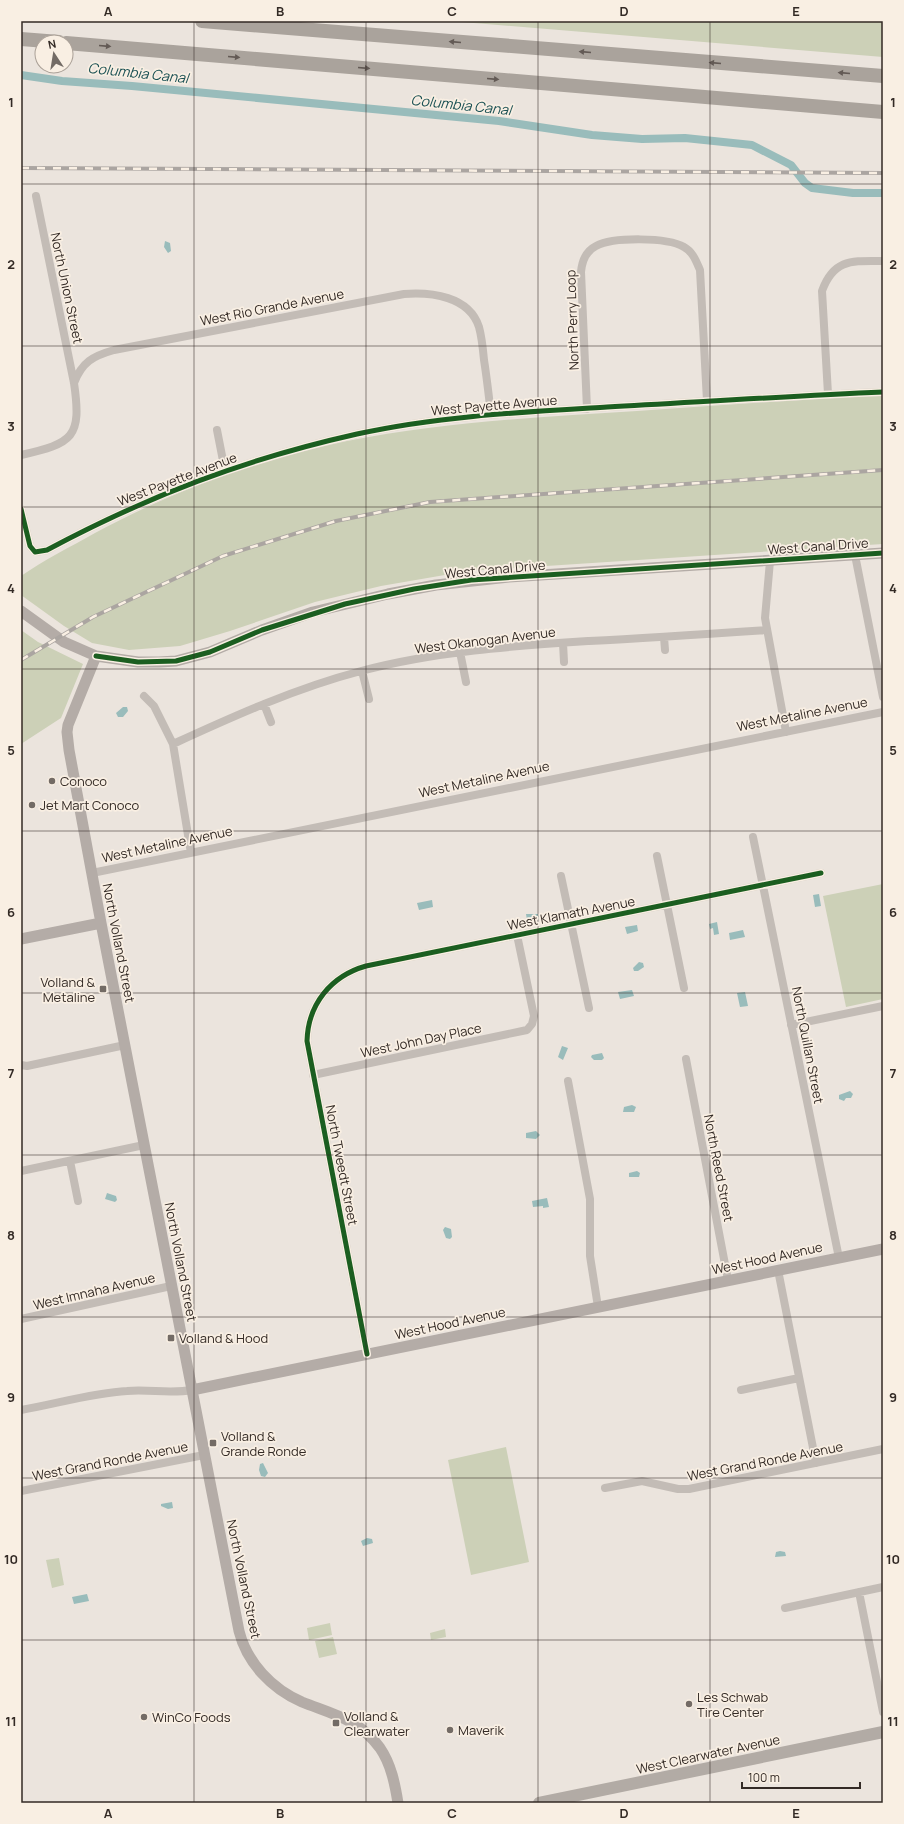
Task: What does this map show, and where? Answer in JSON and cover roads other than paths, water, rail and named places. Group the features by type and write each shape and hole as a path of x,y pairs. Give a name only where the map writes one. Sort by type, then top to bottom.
{"highway":[{"path":"202,21 883,76"},
{"path":"21,39 34,40"},
{"path":"74,44 883,112"}],"main road":[{"name":"West Clearwater Avenue","path":"539,1803 883,1732"}],"street":[{"name":"North Union Street","path":"21,455 58,445 70,435 77,419 74,384 36,196"},
{"name":"North Perry Loop","path":"587,409 581,272 586,254 595,246 608,241 673,242 685,247 692,254 700,270 707,401"},
{"path":"828,394 822,291 825,282 833,271 849,262 883,261"},
{"name":"West Rio Grande Avenue","path":"74,384 83,365 92,358 114,350 404,294 423,293 444,297 456,302 467,308 474,317 479,326 482,338 491,415"},
{"name":"West Payette Avenue","path":"21,509 30,546 35,552 47,550 125,510 226,470 299,448 359,434 422,423 491,415 707,401 883,392"},
{"path":"218,430 226,470"},
{"name":"West Canal Drive","path":"21,611 64,642 96,656 138,662 176,661 210,652 262,630 320,611 407,590 464,581 883,553"},
{"path":"856,555 883,697"},
{"path":"770,561 765,618 786,732"},
{"name":"West Okanogan Avenue","path":"173,744 264,704 319,684 362,671 460,652 512,646 767,630"},
{"path":"664,636 665,650"},
{"path":"563,643 564,662"},
{"path":"460,652 466,682"},
{"name":"North Volland Street","path":"96,656 70,718 67,732 101,923 239,1631 250,1658 265,1677 284,1692 303,1702 343,1717 370,1736 380,1748 389,1765 398,1803"},
{"path":"362,671 369,699"},
{"path":"144,696 154,706 173,744 191,853"},
{"path":"264,704 272,722"},
{"name":"West Metaline Avenue","path":"92,873 883,712"},
{"name":"North Quillan Street","path":"753,837 838,1258"},
{"path":"656,856 684,988"},
{"name":"West Klamath Avenue","path":"330,985 348,972 366,966 821,873"},
{"path":"561,876 589,1008"},
{"path":"21,939 101,923"},
{"name":"West John Day Place","path":"313,1075 524,1031 532,1024 534,1016 517,935"},
{"name":"North Tweedt Street","path":"330,985 316,1004 308,1028 307,1041 368,1354"},
{"path":"791,1025 883,1006"},
{"path":"21,1065 27,1066 125,1045"},
{"name":"North Reed Street","path":"686,1059 728,1280"},
{"path":"568,1081 590,1199 590,1256 598,1307"},
{"path":"21,1171 144,1145"},
{"path":"70,1161 78,1201"},
{"name":"West Hood Avenue","path":"21,1410 118,1392 138,1390 166,1393 192,1390 883,1249"},
{"path":"778,1270 816,1463"},
{"name":"West Imnaha Avenue","path":"21,1319 171,1286"},
{"path":"741,1390 799,1378"},
{"name":"West Grand Ronde Avenue","path":"605,1488 642,1481 671,1488 689,1489 883,1449"},
{"name":"West Grand Ronde Avenue","path":"21,1491 204,1455"},
{"path":"785,1608 883,1587"},
{"path":"859,1592 883,1712"}],"water":[{"path":"165,241 170,243 171,251 168,253 164,247"},
{"path":"123,707 127,707 128,711 123,717 118,717 116,713"},
{"path":"819,894 821,906 815,907 813,895"},
{"path":"432,900 433,907 419,910 417,903"},
{"path":"526,914 538,914 539,919 531,921 527,920"},
{"path":"717,922 719,934 714,935 713,928 710,929 709,924"},
{"path":"637,925 638,931 627,934 625,927"},
{"path":"743,930 745,937 730,940 729,933"},
{"path":"639,962 643,963 644,967 638,971 634,971 633,968"},
{"path":"632,990 634,996 620,999 618,992"},
{"path":"745,992 748,1006 740,1007 737,993"},
{"path":"562,1046 568,1048 563,1060 558,1057"},
{"path":"602,1053 604,1058 602,1060 594,1060 591,1057 592,1055"},
{"path":"850,1091 853,1094 851,1098 846,1098 844,1101 839,1099 839,1095"},
{"path":"632,1105 636,1107 634,1112 623,1112 624,1107"},
{"path":"536,1131 540,1135 536,1139 526,1138 526,1133"},
{"path":"637,1171 640,1173 639,1177 629,1177 629,1173"},
{"path":"107,1193 116,1196 117,1200 115,1202 105,1199"},
{"path":"547,1198 549,1207 533,1207 532,1201"},
{"path":"445,1227 451,1229 452,1237 450,1239 446,1238 443,1230"},
{"path":"263,1463 268,1473 265,1477 261,1476 259,1470 260,1464"},
{"path":"172,1502 173,1508 168,1509 161,1506 161,1504"},
{"path":"367,1538 372,1539 373,1543 363,1546 361,1541"},
{"path":"776,1552 785,1552 786,1556 775,1557"},
{"path":"87,1594 89,1601 74,1604 72,1597"}],"waterway":[{"name":"Columbia Canal","path":"21,75 62,81 132,86 499,121 592,135 642,139 685,138 752,145 791,165 805,183 812,188 853,193 883,193"}],"railway":[{"path":"21,168 883,173"},
{"path":"21,660 93,617 223,556 336,521 430,502 883,470"}],"place":[{"name":"Conoco","path":"52,781"},
{"name":"Jet Mart Conoco","path":"32,805"},
{"name":"Volland & Metaline","path":"103,989"},
{"name":"Volland & Hood","path":"171,1338"},
{"name":"Volland & Grande Ronde","path":"213,1443"},
{"name":"Les Schwab Tire Center","path":"689,1704"},
{"name":"WinCo Foods","path":"144,1717"},
{"name":"Volland & Clearwater","path":"336,1723"},
{"name":"Maverik","path":"450,1730"}]}
